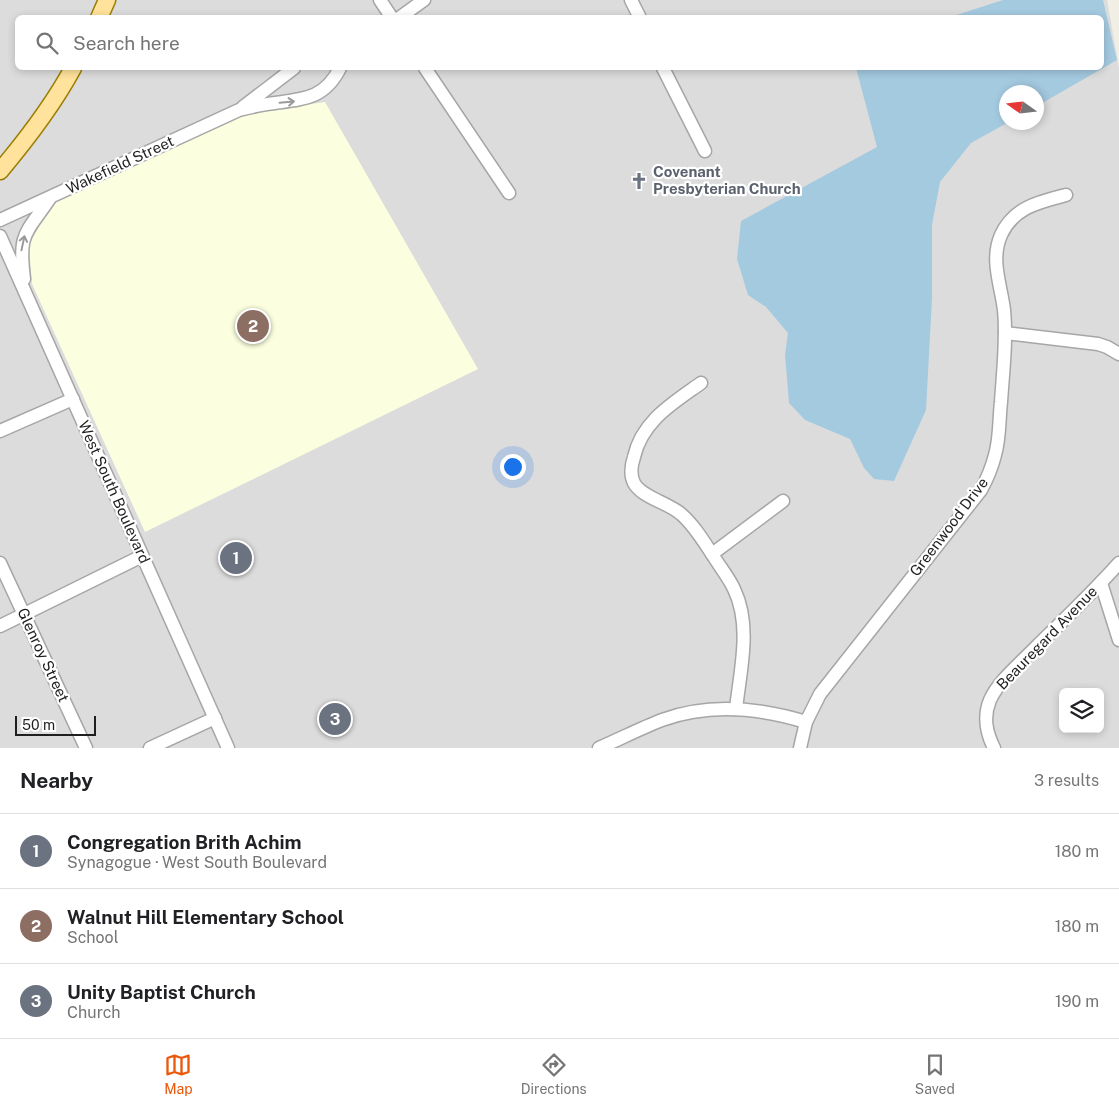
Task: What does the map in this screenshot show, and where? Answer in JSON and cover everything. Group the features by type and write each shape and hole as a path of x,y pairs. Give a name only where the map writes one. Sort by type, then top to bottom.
{"main road":[{"path":"100,15 108,0"},
{"path":"0,171 49,108 72,70"}],"street":[{"path":"380,0 390,15"},
{"path":"403,15 424,0"},
{"path":"631,0 638,15"},
{"name":"Wakefield Street","path":"240,110 291,70"},
{"name":"Wakefield Street","path":"0,220 240,110 259,105 300,100 312,96 332,82 339,70"},
{"path":"426,70 509,193"},
{"path":"665,70 705,151"},
{"name":"Greenwood Drive","path":"800,748 806,722 820,694 981,490 989,474 998,445 1005,333 1004,310 996,261 997,246 1000,236 1013,216 1034,203 1066,195"},
{"path":"25,291 21,246 29,225 50,197"},
{"name":"West South Boulevard","path":"0,236 228,748"},
{"path":"1005,333 1098,344 1119,354"},
{"path":"701,383 662,412 651,424 641,438 631,467 634,483 639,490 670,506 684,517 712,554 734,589 741,615 743,649 736,710"},
{"path":"0,431 73,399"},
{"path":"712,554 783,501"},
{"path":"0,626 142,556"},
{"name":"Glenroy Street","path":"0,563 86,748"},
{"name":"Beauregard Avenue","path":"994,748 987,730 986,719 987,710 994,694 1010,673 1119,563"},
{"path":"1101,583 1119,640"},
{"path":"599,748 662,720 681,714 701,711 736,710 761,712 806,722"},
{"path":"150,748 214,718"}],"shaded area":[{"path":"0,0 1107,0 1119,68 1119,748 0,748"},
{"path":"325,102 478,369 145,532 32,284 29,248 35,227 53,204 246,114"}],"water":[{"path":"1003,0 1103,0 1117,60 1104,67 1104,15 956,15"},
{"path":"857,70 1100,70 1044,102 1044,85 999,85 999,127 971,143 940,182 932,225 932,299 926,410 894,481 874,479 864,468 850,439 805,420 789,403 785,355 788,333 766,307 748,295 737,259 741,221 877,147"}],"place":[{"name":"Covenant Presbyterian Church","path":"639,181"},
{"name":"Walnut Hill Elementary School","path":"253,326"},
{"name":"Congregation Brith Achim","path":"236,558"},
{"name":"Unity Baptist Church","path":"335,719"}]}
